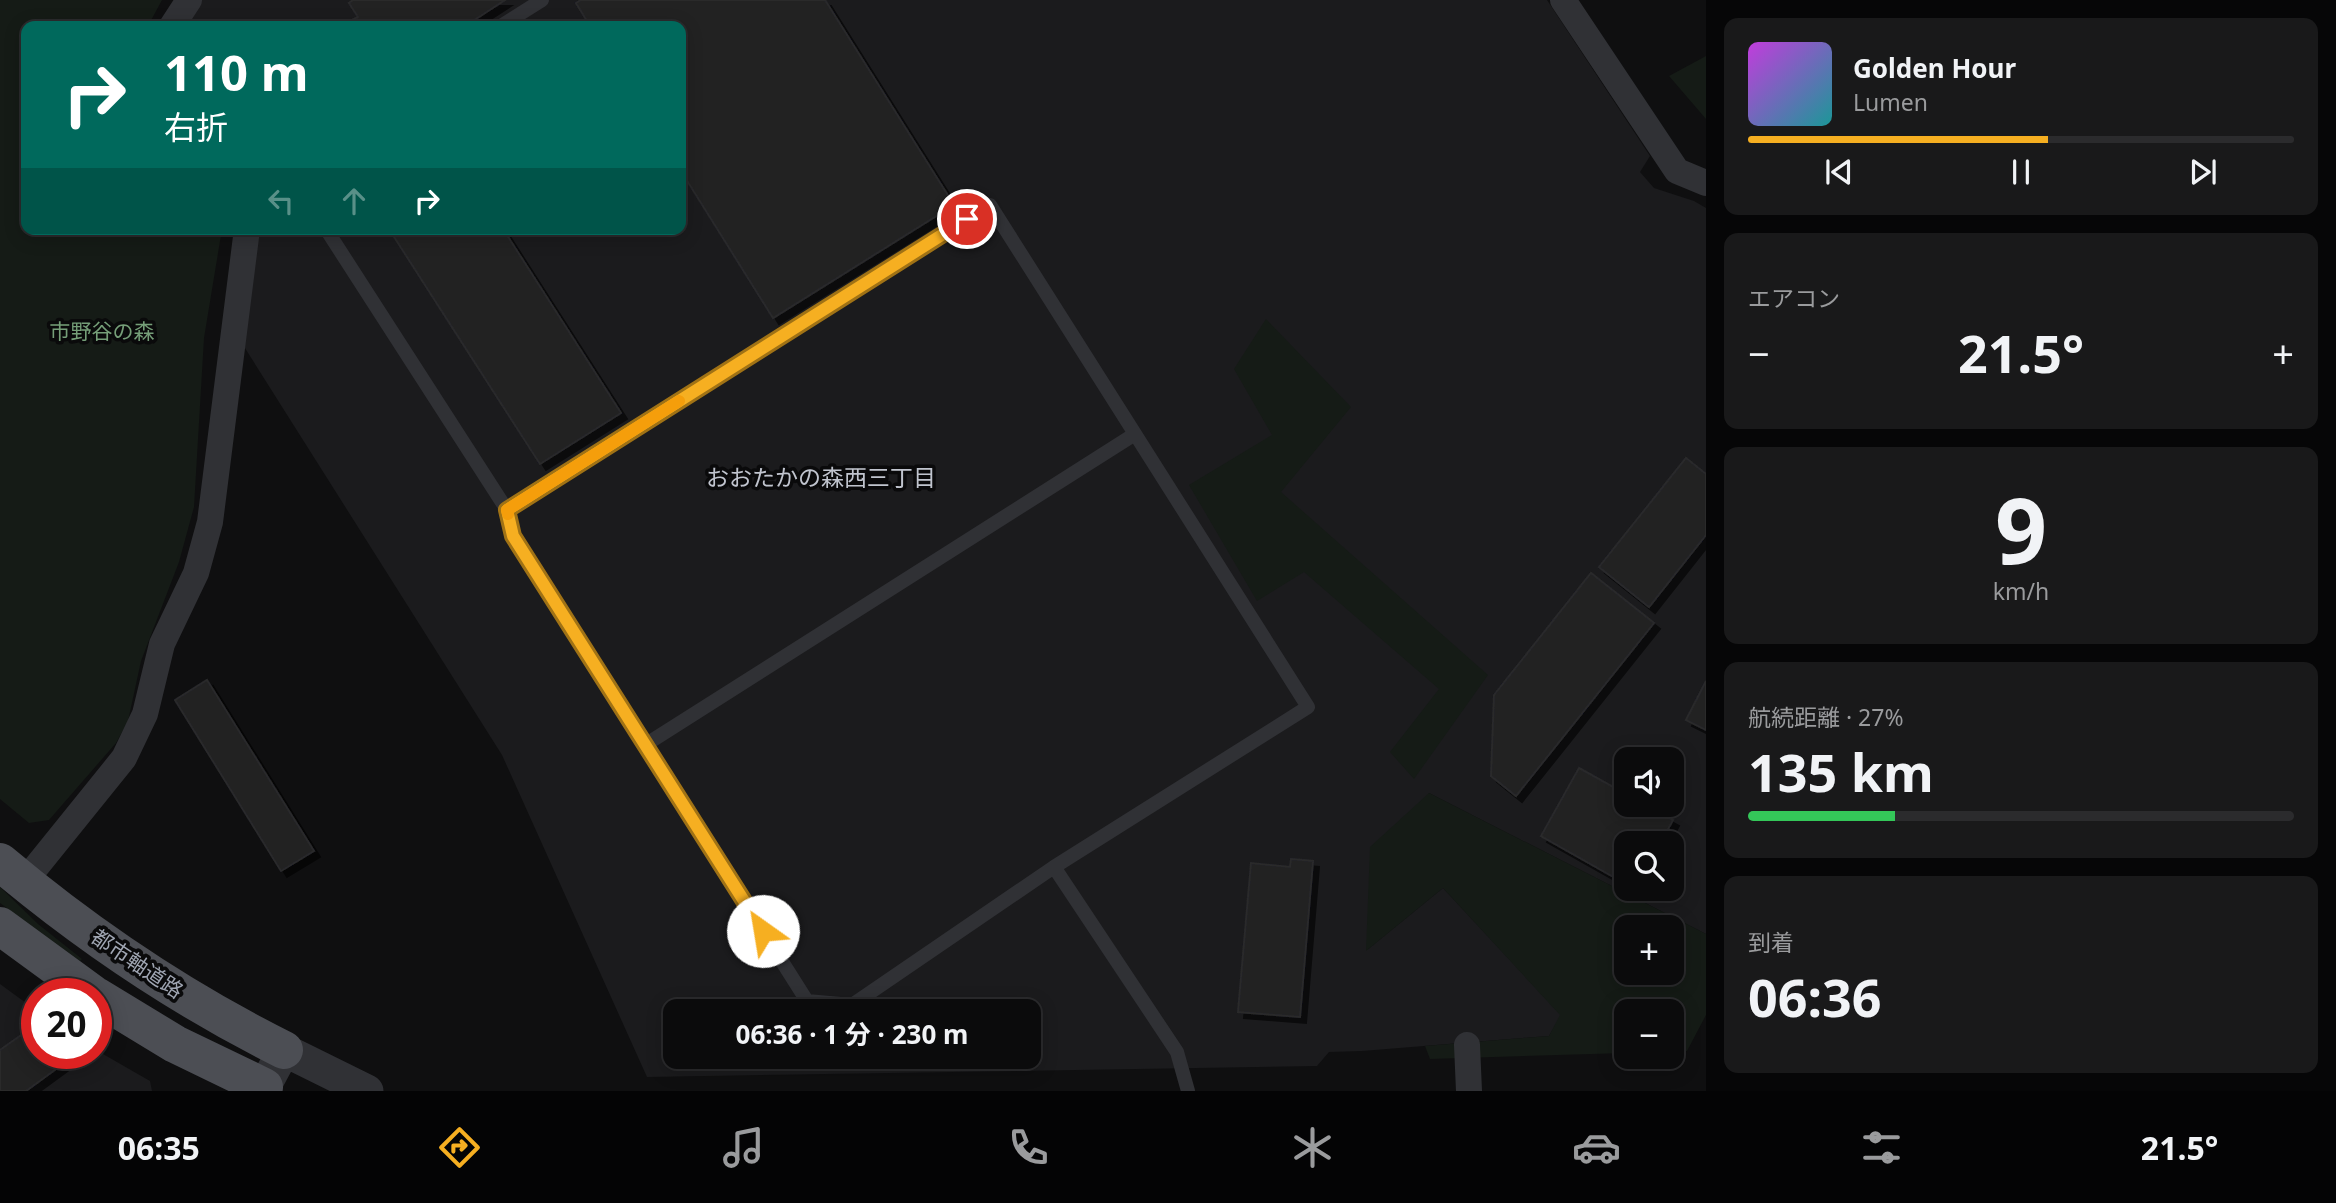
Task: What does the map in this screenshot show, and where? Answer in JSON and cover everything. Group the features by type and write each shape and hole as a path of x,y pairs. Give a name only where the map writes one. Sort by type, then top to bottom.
{"main road":[{"name":"都市軸道路","path":"12,872 161,982 225,1020 284,1050"},
{"path":"0,926 71,978"},
{"path":"112,1006 175,1044 266,1090"}],"street":[{"path":"175,21 189,0"},
{"path":"1563,0 1677,171 1706,183"},
{"path":"12,872 124,758 145,714 162,644 196,573 210,522 246,235"},
{"path":"1467,1045 1469,1091"},
{"path":"266,1090 284,1050 367,1091"}],"lane":[{"path":"509,21 542,0"},
{"path":"331,235 507,510 513,536 807,1001 852,1005 1054,867 1308,707 990,205 507,510"},
{"path":"645,745 1135,434"},
{"path":"1054,867 1177,1052 1188,1091"}],"shaded area":[{"path":"202,0 1547,0 1650,156 1640,172 1654,188 1694,201 1706,208 1706,934 1684,923 1684,915 1669,915 1641,901 1684,901 1684,831 1614,831 1614,887 1429,793 1367,950 1443,888 1561,1015 1549,1036 1329,1052 1317,1066 647,1077 502,755 243,345 256,235 686,235 686,21 187,21"},
{"path":"0,984 21,999 21,1069 112,1069 112,1059 150,1081 152,1091 0,1091"}],"green space":[{"name":"市野谷の森","path":"0,0 162,0 151,21 21,21 21,235 221,235 204,338 194,507 179,562 141,661 128,721 116,743 49,820 29,823 0,799"},
{"path":"1706,56 1706,119 1669,76"},
{"path":"1266,319 1351,407 1281,492 1488,675 1414,779 1390,752 1439,689 1304,572 1257,601 1189,485 1272,435 1234,369"},
{"path":"1429,793 1614,887 1614,901 1641,901 1669,915 1614,915 1614,985 1684,985 1684,923 1706,934 1706,1015 1687,1051 1684,1051 1684,999 1614,999 1614,1053 1430,1059 1425,1046 1549,1036 1560,1015 1443,888 1366,951 1370,847"},
{"path":"0,887 38,924 82,959 80,961 0,903"}],"building":[{"path":"353,0 505,0 473,21 353,21 358,17 349,3"},
{"path":"581,0 825,0 954,205 773,318 686,179 686,21 587,21 576,3"},
{"path":"393,235 507,235 621,413 540,464"},
{"path":"1686,458 1706,474 1706,535 1649,607 1599,567"},
{"path":"1591,573 1654,623 1516,796 1491,776 1494,695"},
{"path":"207,680 314,851 281,871 175,700"},
{"path":"1706,681 1706,730 1686,720"},
{"path":"1579,768 1614,787 1614,817 1667,817 1673,820 1667,831 1614,831 1614,877 1541,836"},
{"path":"1291,859 1313,861 1300,1017 1238,1012 1251,863 1290,867"},
{"path":"21,1035 21,1069 56,1069 26,1091 0,1091 0,1050"}],"slow traffic":[{"path":"508,514 507,510 679,401"}],"district":[{"name":"おおたかの森西三丁目","path":"821,478"}],"route":[{"path":"763,931 513,536 507,510 967,219"}]}
